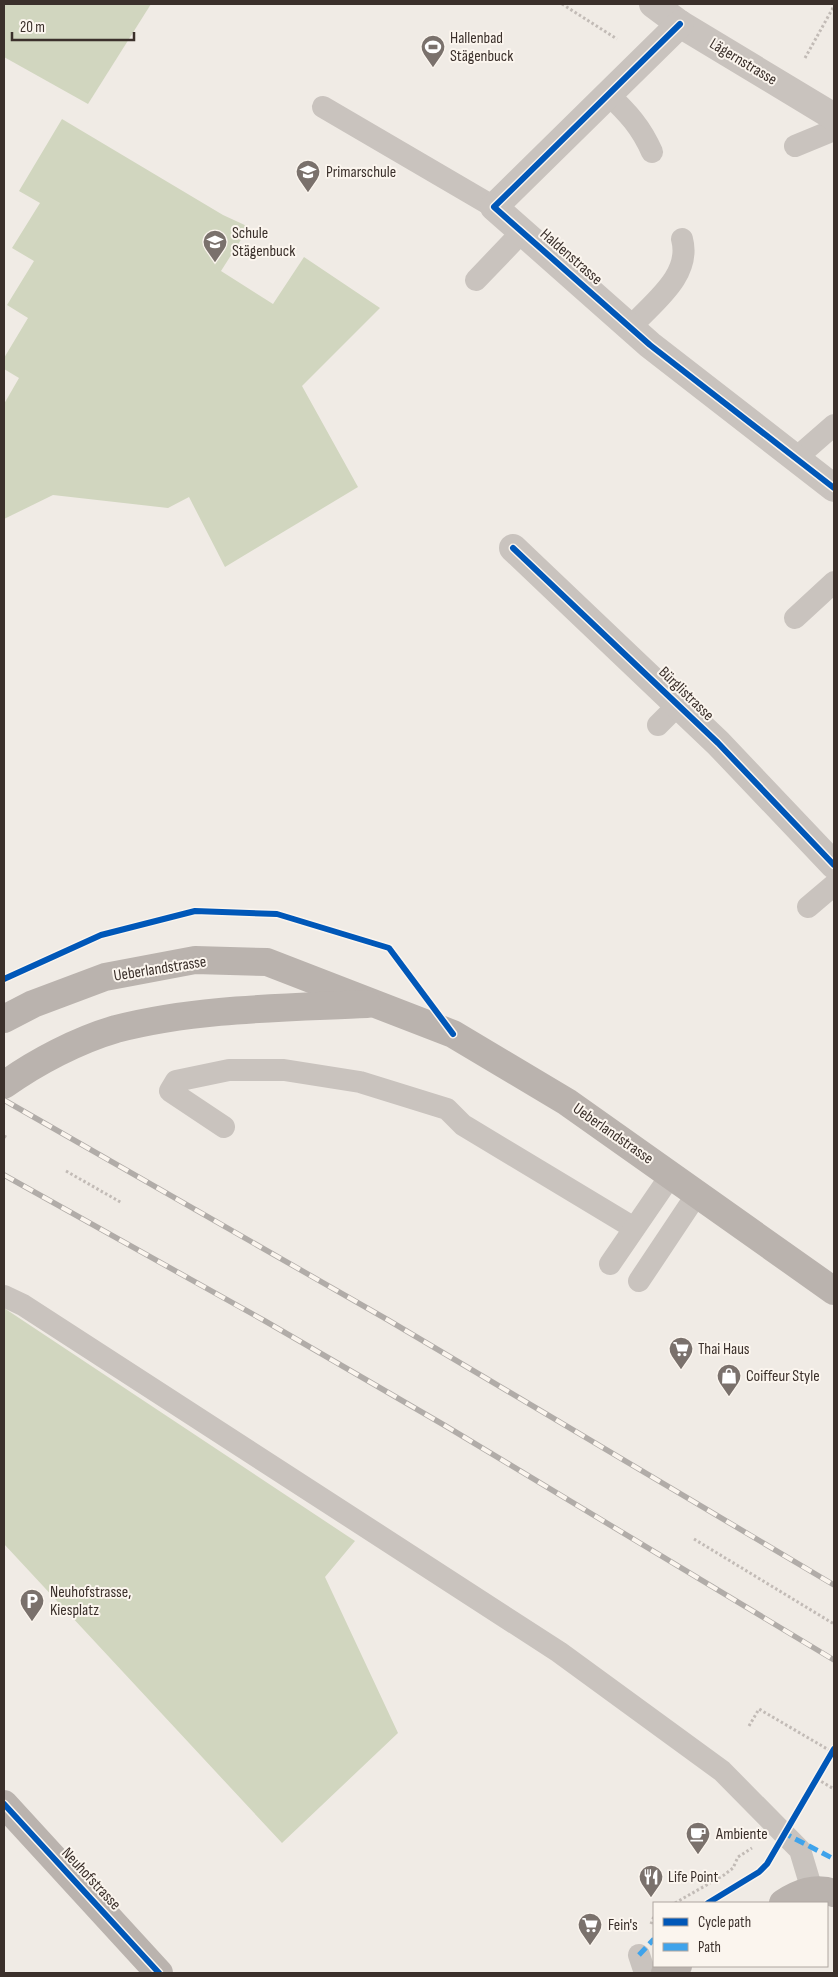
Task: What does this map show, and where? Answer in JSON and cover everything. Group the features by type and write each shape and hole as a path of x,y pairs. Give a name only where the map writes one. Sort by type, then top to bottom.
{"main road":[{"name":"Ueberlandstrasse","path":"4,1019 33,1004 105,977 195,960 267,962 453,1034 567,1102 834,1291"},
{"name":"Ueberlandstrasse","path":"4,1085 66,1048 116,1030 193,1015 260,1009 376,1004"},
{"name":"Neuhofstrasse","path":"4,1804 159,1973"},
{"path":"785,1902 798,1894 823,1891"},
{"path":"665,1973 676,1967"}],"street":[{"name":"Lägernstrasse","path":"653,4 680,24 834,116"},
{"path":"494,207 680,24"},
{"name":"Haldenstrasse","path":"494,207 630,328 834,488"},
{"name":"Bürglistrasse","path":"513,548 718,743 834,865"}],"lane":[{"path":"608,94 625,110 643,132 652,152"},
{"path":"323,106 494,207"},
{"path":"795,146 829,132 834,123"},
{"path":"476,280 522,232"},
{"path":"630,328 672,284 682,265 684,248 682,239"},
{"path":"664,293 690,288"},
{"path":"795,459 834,424"},
{"path":"795,618 834,582"},
{"path":"658,725 678,705"},
{"path":"808,907 834,885"},
{"path":"224,1127 170,1091 176,1081 229,1070 284,1070 360,1082 447,1109 463,1125 634,1228"},
{"path":"610,1264 670,1175"},
{"path":"639,1281 697,1194"},
{"path":"4,1296 23,1305 560,1652 722,1771 800,1850 823,1891"}],"path":[{"path":"562,4 618,40"},
{"path":"788,89 834,6"},
{"path":"4,1136 8,1138"},
{"path":"66,1171 122,1203"},
{"path":"694,1538 834,1624"},
{"path":"749,1726 760,1709 834,1753"},
{"path":"817,1779 834,1789"},
{"path":"677,1902 724,1875 733,1868 738,1858 780,1830"}],"green space":[{"path":"4,4 151,4 88,104 4,57"},
{"path":"62,119 223,215 249,227 221,271 273,304 304,257 380,308 302,386 358,487 225,567 189,497 168,508 53,495 4,519 4,404 19,378 4,369 4,358 28,318 7,305 34,261 12,248 40,203 19,191"},
{"path":"4,1308 355,1541 325,1577 398,1733 282,1843 4,1544"}],"railway":[{"path":"4,1100 388,1320 834,1585"},
{"path":"4,1175 265,1321 444,1425 834,1660"}],"marked path":[{"path":"782,1832 834,1859"},
{"path":"639,1955 653,1940"}],"cycle path":[{"path":"680,24 494,207 650,345 834,488"},
{"path":"513,548 718,743 834,865"},
{"path":"4,979 101,935 195,911 277,914 389,948 453,1034"},
{"path":"710,1902 759,1872 767,1864 834,1749"},
{"path":"4,1804 159,1973"}],"place":[{"name":"Hallenbad Stägenbuck","path":"433,68"},
{"name":"Primarschule","path":"308,193"},
{"name":"Schule Stägenbuck","path":"215,263"},
{"name":"Thai Haus","path":"681,1370"},
{"name":"Coiffeur Style","path":"729,1397"},
{"name":"Neuhofstrasse, Kiesplatz","path":"32,1622"},
{"name":"Ambiente","path":"698,1855"},
{"name":"Life Point","path":"651,1898"},
{"name":"Fein's","path":"590,1946"}]}
